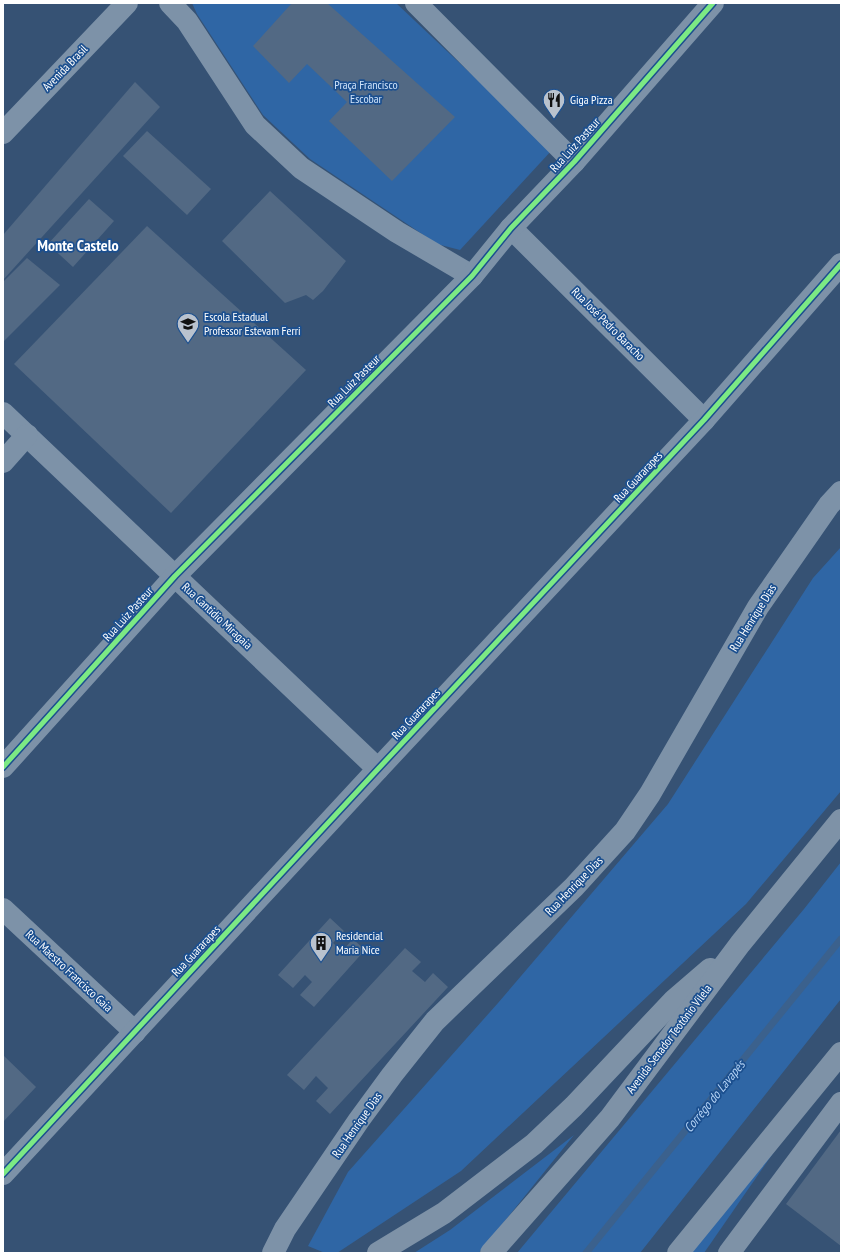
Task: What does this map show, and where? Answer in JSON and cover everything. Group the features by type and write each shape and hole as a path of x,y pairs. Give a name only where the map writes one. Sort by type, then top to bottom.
{"highway":[{"name":"Avenida Senador Teotônio Vilela","path":"491,1253 610,1118 740,944 841,820"},
{"path":"378,1253 444,1213 534,1144 574,1106 674,1000 740,944"},
{"path":"678,1253 841,1053"},
{"path":"729,1253 739,1244 841,1103"}],"street":[{"name":"Avenida Brasil","path":"3,133 127,3"},
{"path":"170,3 187,21 255,125 301,168 397,232 472,276"},
{"name":"Rua Luiz Pasteur","path":"3,767 175,576 472,276 511,228 574,162 713,3"},
{"path":"420,4 574,162"},
{"name":"Rua José Pedro Baracho","path":"511,228 704,420"},
{"name":"Rua Guararapes","path":"3,1174 704,420 841,264"},
{"name":"Rua Cantidio Miragaia","path":"3,413 378,769"},
{"path":"3,462 27,435"},
{"name":"Rua Henrique Dias","path":"274,1252 285,1229 302,1202 359,1120 392,1075 435,1021 574,887 625,831 650,794 758,607 828,505 841,492"},
{"name":"Rua Maestro Francisco Gaia","path":"3,909 135,1032"}],"green space":[{"name":"Praça Francisco Escobar","path":"192,3 396,3 552,150 460,250 437,244 310,159 263,115 197,14"},
{"path":"841,547 841,791 746,904 461,1171 337,1253 325,1253 308,1246 348,1172 498,1003 668,804 813,578"},
{"path":"841,862 841,999 640,1253 517,1253 804,909"},
{"path":"574,1135 479,1253 414,1253 450,1230"},
{"path":"785,1136 704,1253 691,1253"}],"building":[{"path":"292,3 327,3 455,117 392,181 329,121 347,102 307,64 289,83 253,46"},
{"path":"135,82 160,107 3,280 3,235"},
{"path":"147,131 211,189 187,215 123,156"},
{"path":"270,191 346,261 323,291 313,300 306,295 285,303 222,241"},
{"path":"89,199 114,221 73,267 48,244"},
{"path":"147,226 306,370 171,513 14,364"},
{"path":"27,258 60,285 3,342 3,282"},
{"name":"Residencial Maria Nice","path":"330,918 344,931 333,943 342,951 353,939 365,950 314,1007 300,995 312,982 305,975 293,988 278,975"},
{"path":"405,948 421,962 412,971 425,982 433,973 448,987 330,1114 316,1101 328,1088 316,1076 304,1090 287,1075"},
{"path":"3,1055 36,1087 3,1122"},
{"path":"841,1130 841,1246 786,1204"}],"waterway":[{"name":"Corrégo do Lavapés","path":"586,1253 841,939"}],"cycle path":[{"path":"3,767 175,576 472,276 511,228 574,162 713,3"},
{"path":"3,1174 704,420 841,264"}],"place":[{"name":"Giga Pizza","path":"554,120"},
{"name":"Escola Estadual Professor Estevam Ferri","path":"188,344"},
{"name":"Residencial Maria Nice","path":"321,962"}],"district":[{"name":"Monte Castelo","path":"78,245"}]}
